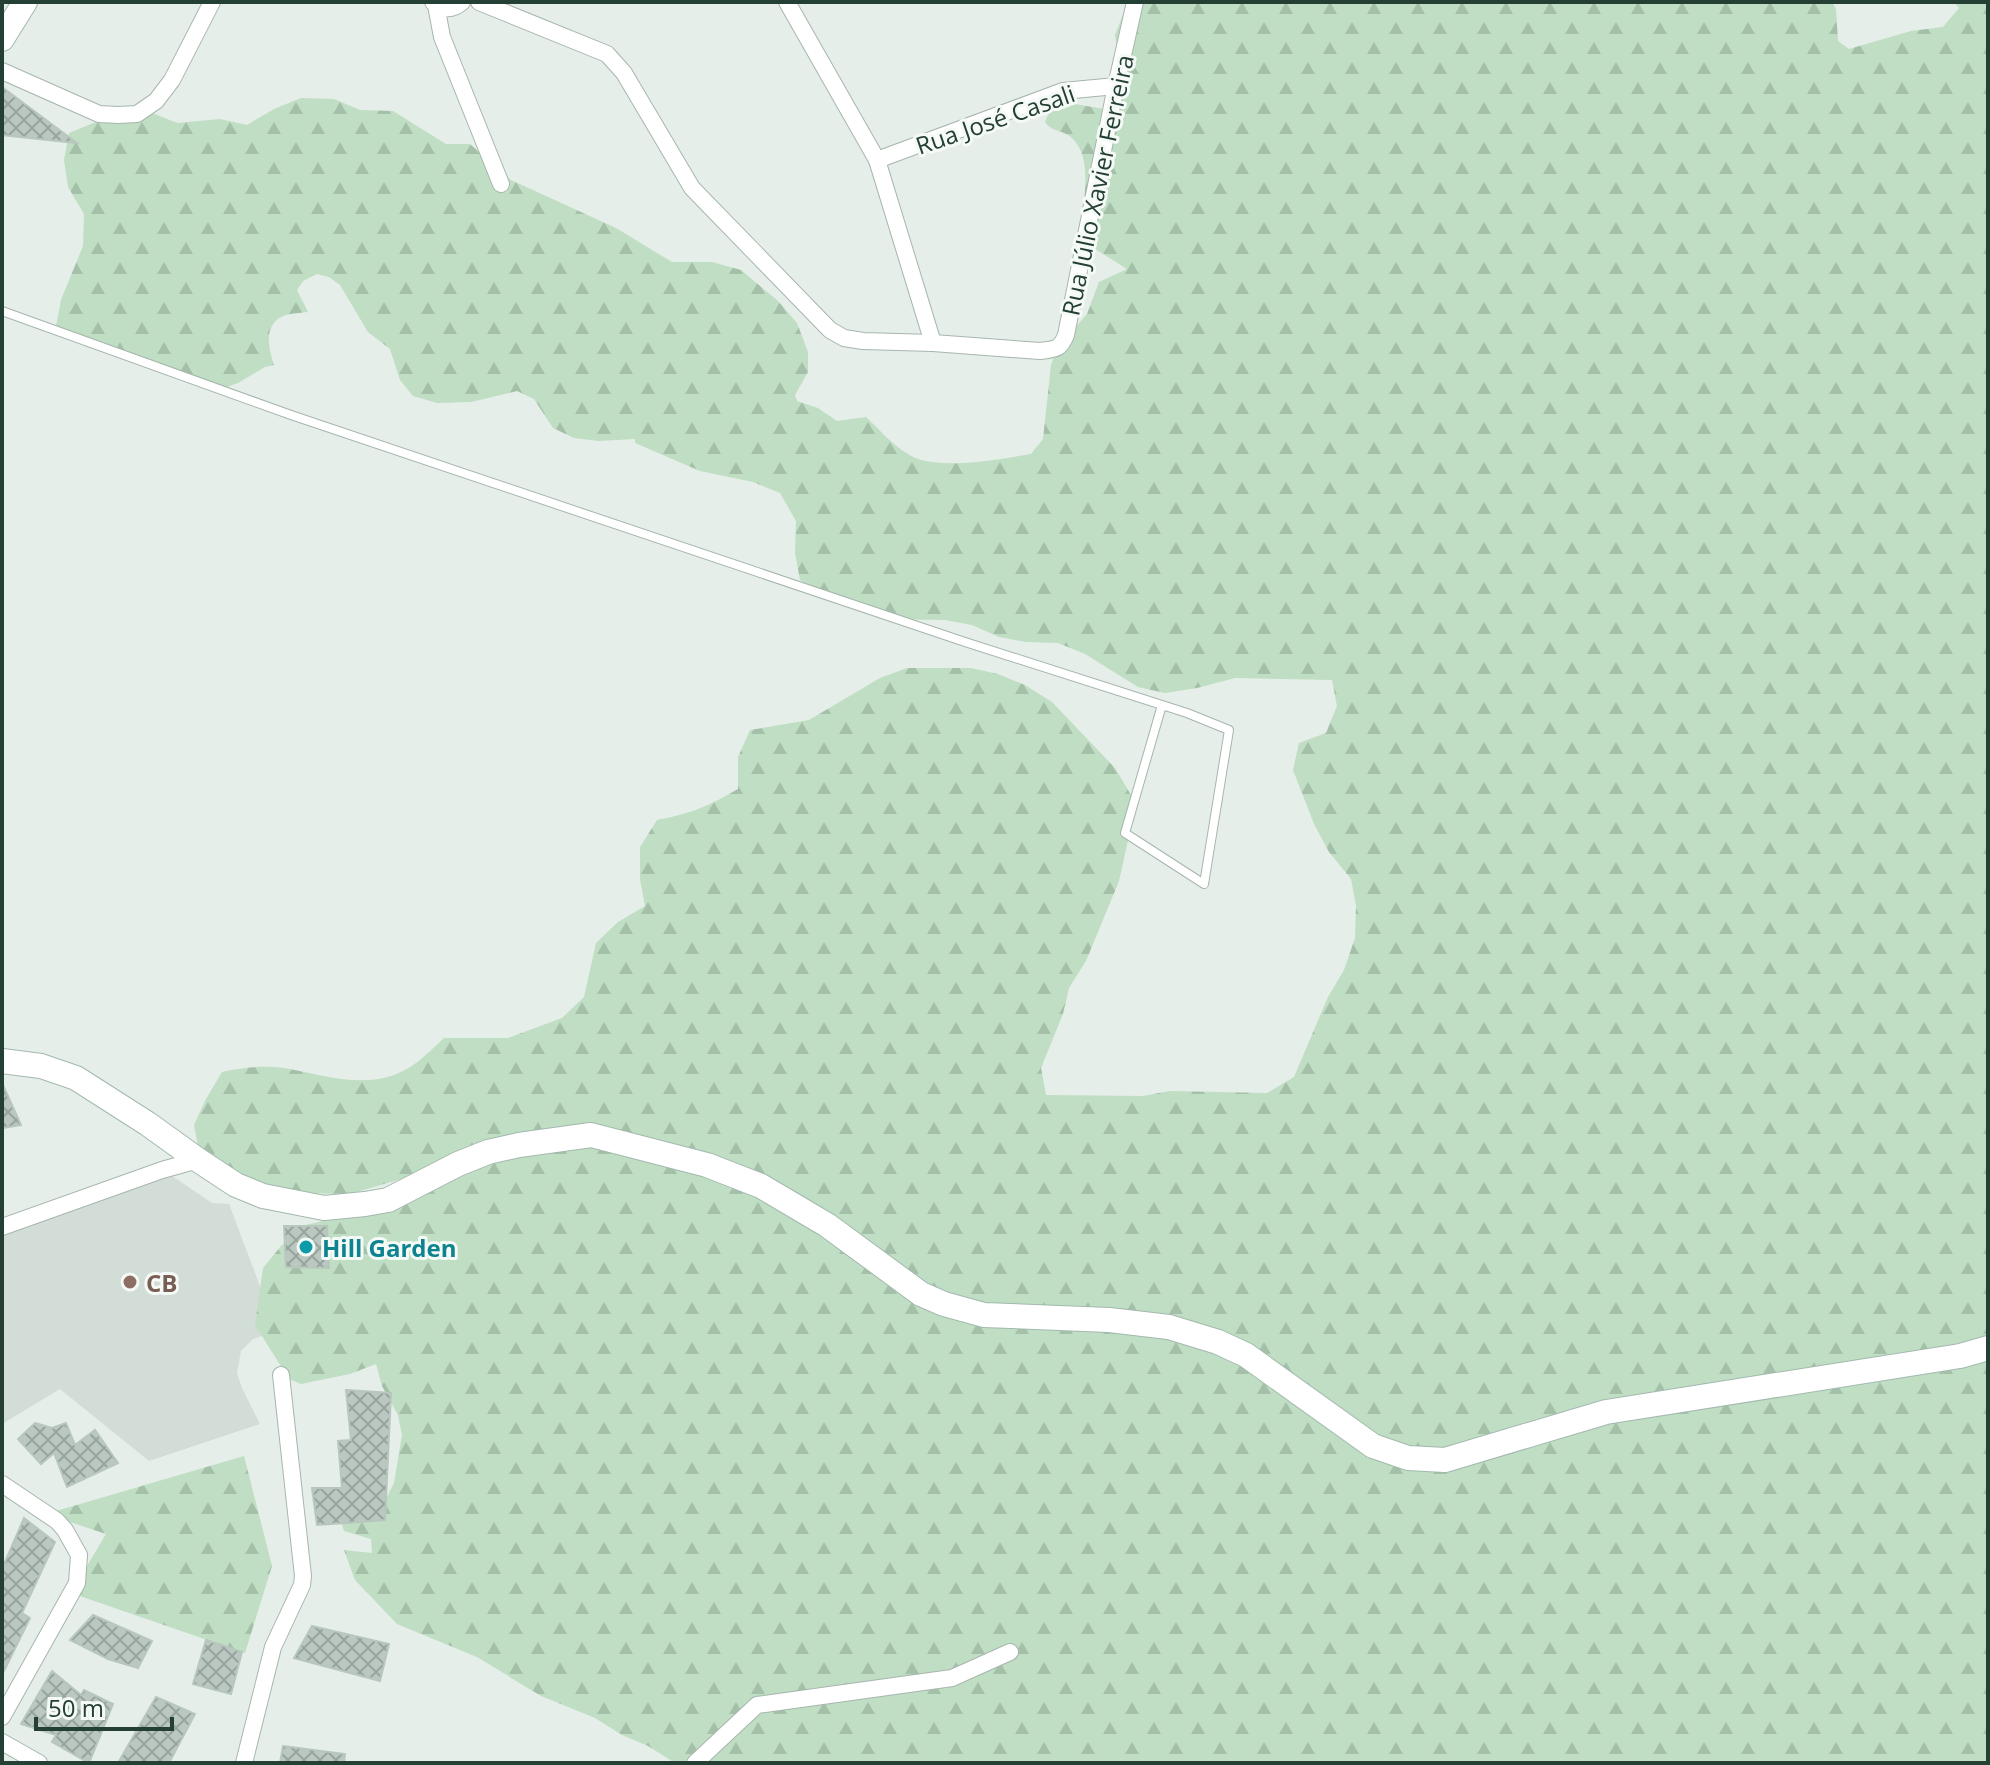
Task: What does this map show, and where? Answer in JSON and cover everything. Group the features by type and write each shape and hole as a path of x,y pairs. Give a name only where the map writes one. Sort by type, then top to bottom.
{"street":[{"path":"2,39 25,2"},
{"path":"2,71 99,114 137,114 156,101 172,80 212,2"},
{"path":"434,4 447,9 462,2"},
{"path":"479,2 607,54 624,73 692,188 830,330 844,338 863,341 933,343 877,160 787,2"},
{"name":"Rua Júlio Xavier Ferreira","path":"933,343 1040,351 1062,344 1135,2"},
{"path":"434,4 442,37 501,184"},
{"name":"Rua José Casali","path":"877,160 1063,91 1116,86"},
{"path":"2,1061 41,1066 76,1078 236,1185 263,1196 324,1208 388,1200 488,1152 591,1135 707,1165 761,1186 827,1225 921,1294 944,1304 984,1315 1109,1320 1169,1327 1218,1342 1246,1355 1373,1446 1408,1458 1445,1460 1606,1412 1960,1356 1988,1348"},
{"path":"2,1227 198,1160"},
{"path":"244,1763 273,1647 302,1585 303,1576 281,1375"},
{"path":"2,1484 57,1521 79,1555 79,1570 77,1583 2,1717"},
{"path":"695,1763 757,1705 952,1678 1010,1652"},
{"path":"2,1742 39,1763"}],"lane":[{"path":"2,311 291,415 965,642 1162,705 1187,713 1229,730 1204,884 1125,833 1162,705"}],"shaded area":[{"name":"CB","path":"168,1173 212,1203 229,1204 277,1331 253,1339 241,1351 237,1373 260,1424 149,1461 60,1389 2,1424 2,1233"}],"green space":[{"path":"1128,2 1832,2 1836,9 1838,41 1849,49 1911,31 1943,27 1959,8 1954,2 1988,2 1988,1763 675,1763 595,1718 541,1696 477,1657 397,1624 355,1580 344,1550 372,1553 371,1539 344,1531 341,1522 378,1508 386,1499 394,1483 402,1435 398,1415 382,1386 376,1364 350,1374 301,1384 289,1379 255,1325 263,1268 281,1246 306,1225 380,1207 418,1174 350,1194 301,1193 254,1186 199,1152 194,1125 222,1072 268,1067 339,1079 380,1079 408,1068 444,1038 508,1038 562,1018 584,997 596,943 618,922 645,906 640,879 640,847 657,820 699,809 738,789 738,757 750,730 809,720 880,678 907,668 971,668 1025,685 1052,702 1115,768 1131,795 1131,827 1119,881 1086,961 1069,988 1063,1014 1041,1068 1046,1095 1143,1096 1170,1091 1267,1093 1294,1077 1328,997 1344,970 1355,938 1356,906 1351,879 1329,852 1314,824 1293,770 1299,743 1326,733 1337,706 1332,680 1235,678 1165,693 1138,687 1085,654 1058,643 999,637 972,625 945,620 881,619 827,596 800,580 795,553 796,521 780,493 753,482 700,471 635,443 635,439 599,441 574,438 553,428 534,399 517,391 471,402 437,403 413,396 400,380 390,349 368,332 340,285 329,277 317,274 303,281 297,290 308,312 291,314 275,321 269,346 274,365 216,391 86,346 56,326 61,300 83,246 84,214 68,187 64,160 69,133 96,122 150,112 177,123 220,119 247,125 301,98 334,99 360,110 393,111 446,144 470,144 511,180 616,228 672,262 712,262 741,270 778,301 797,323 808,352 808,372 795,395 797,401 818,408 837,421 866,417 897,446 919,459 950,463 985,461 1031,454 1043,439 1051,365 1057,349 1087,314 1099,282 1127,269 1089,245 1083,220 1083,156 1072,138 1045,122 1050,110 1069,103 1110,110 1120,62 1115,35"},
{"path":"244,1456 272,1566 245,1653 71,1593 106,1534 46,1514"}],"building":[{"path":"2,87 77,143 2,135"},
{"path":"2,1083 21,1125 2,1128"},
{"name":"Hill Garden","path":"284,1226 327,1226 329,1268 286,1267"},
{"path":"346,1390 391,1393 385,1520 317,1525 312,1488 342,1488 338,1441 351,1440"},
{"path":"35,1423 52,1428 66,1423 75,1445 95,1430 118,1463 67,1487 54,1453 41,1464 18,1439"},
{"path":"24,1518 55,1542 22,1613 30,1618 2,1675 2,1569"},
{"path":"93,1615 152,1641 138,1668 108,1659 70,1640"},
{"path":"312,1626 389,1644 380,1681 294,1658"},
{"path":"206,1640 242,1652 231,1694 193,1684"},
{"path":"52,1671 81,1695 84,1690 113,1704 89,1763 52,1742 56,1735 21,1724"},
{"path":"156,1697 195,1714 169,1763 118,1763"},
{"path":"283,1746 345,1754 344,1763 280,1763"}],"place":[{"name":"Hill Garden","path":"306,1247"},
{"name":"CB","path":"130,1282"}]}
